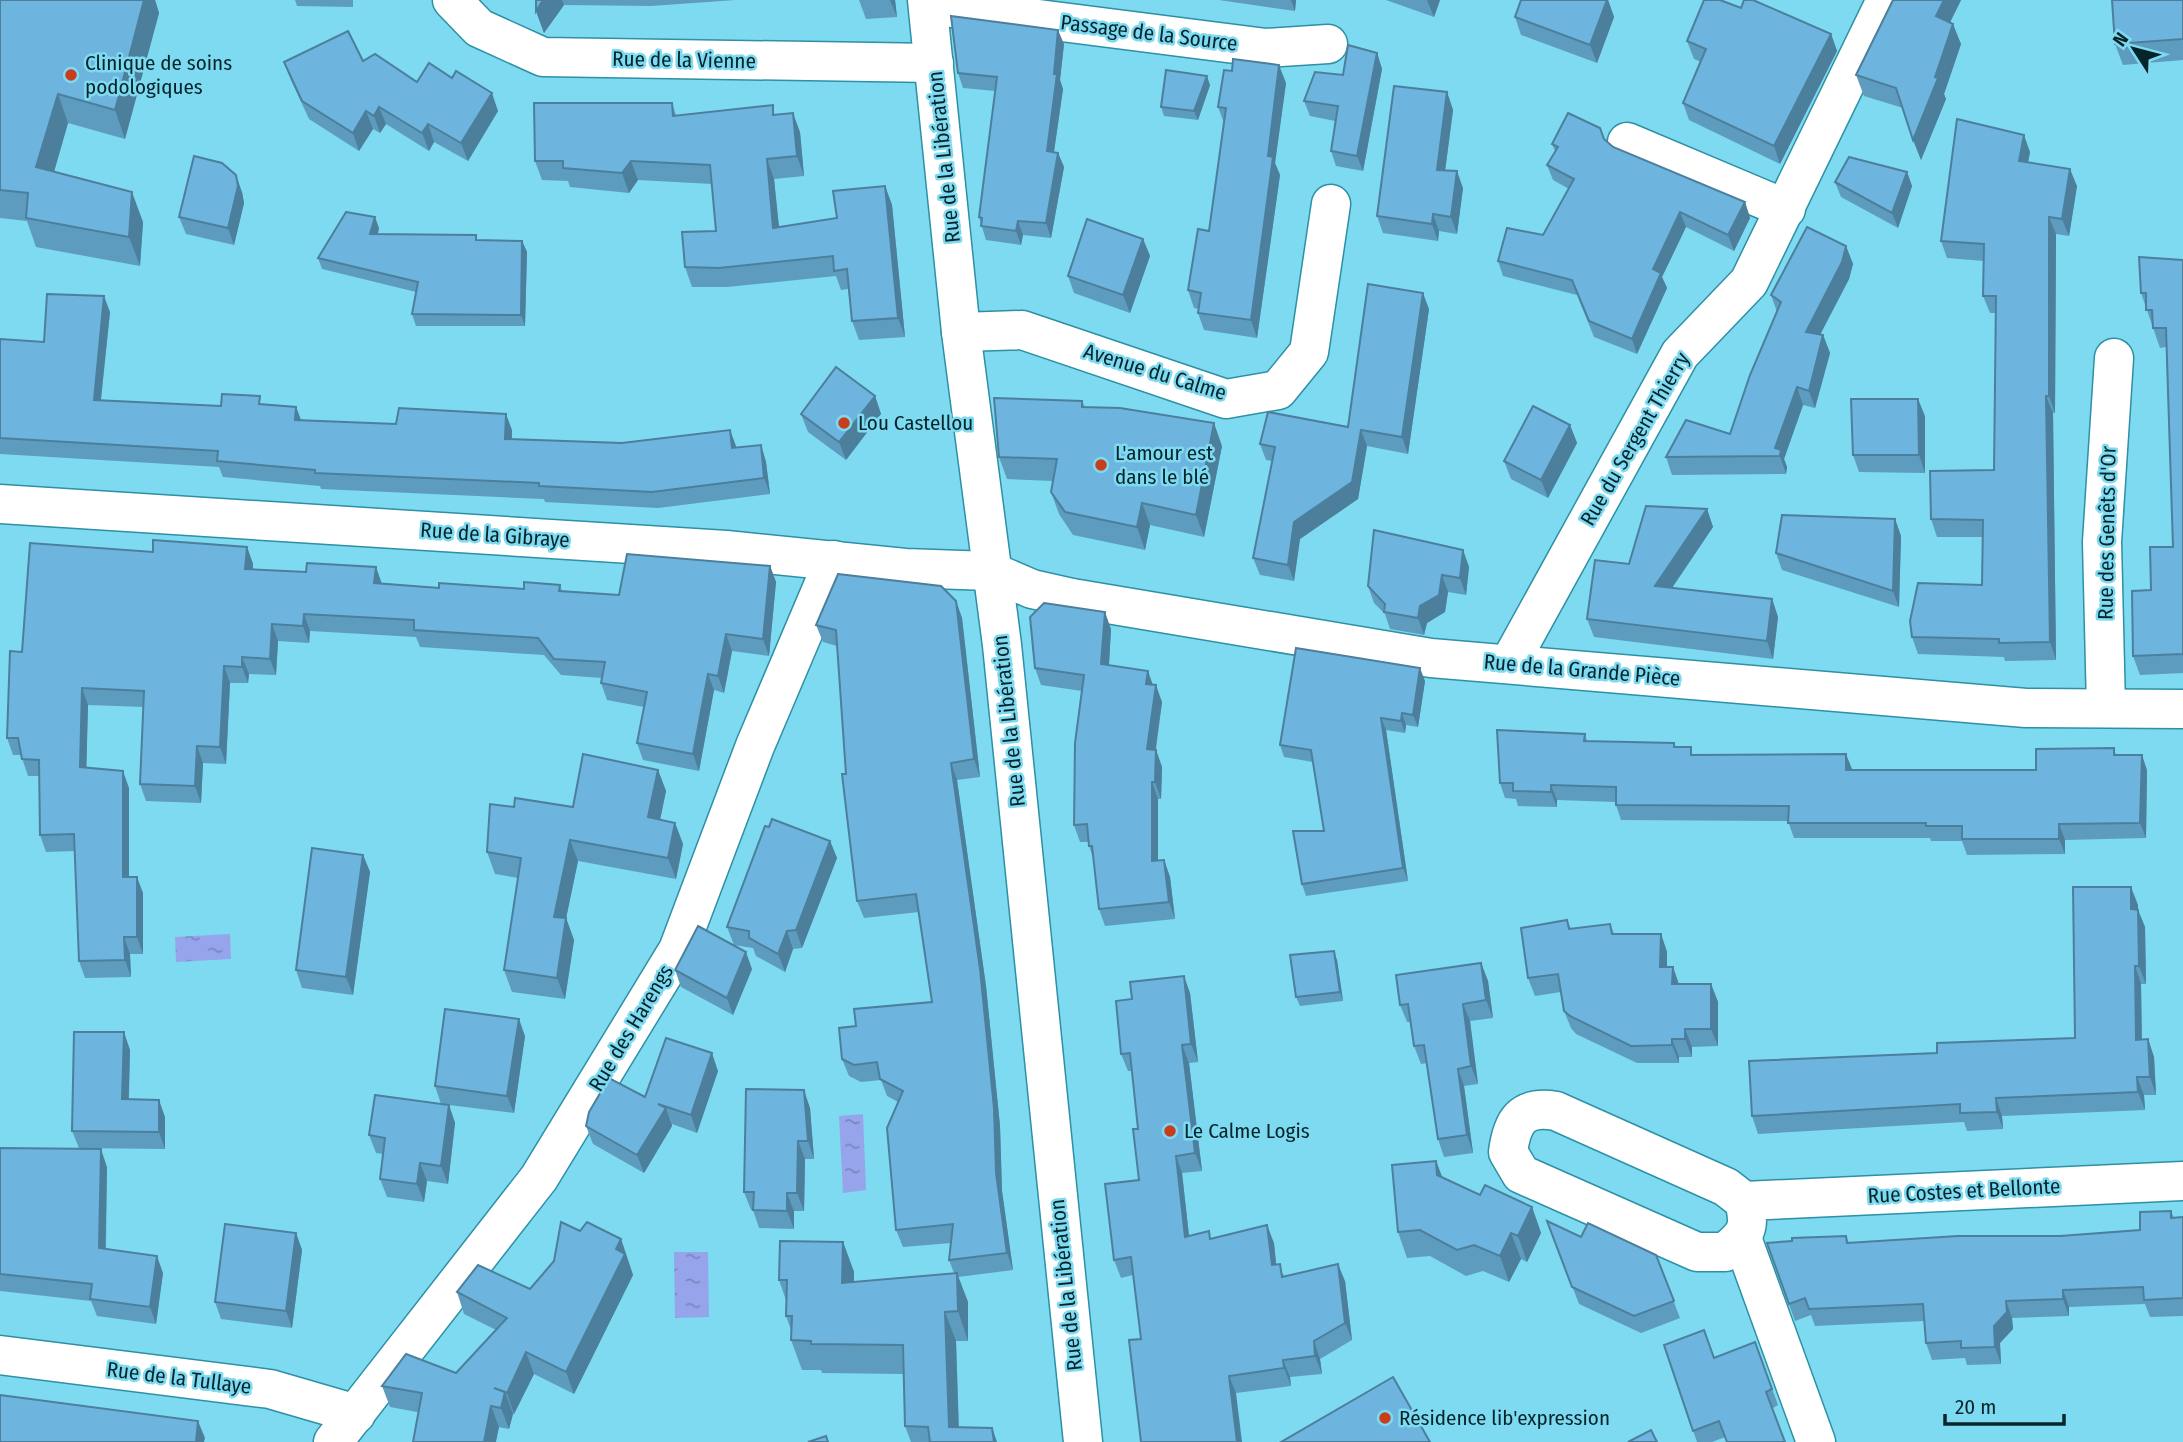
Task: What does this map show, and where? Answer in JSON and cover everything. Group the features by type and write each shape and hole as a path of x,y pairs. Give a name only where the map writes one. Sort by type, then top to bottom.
{"street":[{"name":"Rue de la Vienne","path":"452,0 479,28 543,57 934,63"},
{"name":"Rue du Sergent Thierry","path":"1509,664 1680,354 1749,282 1886,0"},
{"name":"Rue de la Libération","path":"927,2 961,331 990,571 1002,645 1083,1442"},
{"name":"Passage de la Source","path":"927,2 1266,48 1328,44"},
{"path":"1627,142 1786,209"},
{"name":"Avenue du Calme","path":"961,331 1022,330 1226,399 1278,390 1309,352 1331,204"},
{"name":"Rue des Genêts d'Or","path":"2106,708 2102,542 2114,358"},
{"name":"Rue de la Gibraye","path":"0,504 726,550 905,568 990,571"},
{"name":"Rue des Harengs","path":"344,1428 539,1178 678,950 755,746 834,560"},
{"name":"Rue de la Grande Pièce","path":"990,571 1032,589 1072,598 1432,658 2026,708 2183,709"},
{"path":"1541,1108 1556,1111 1726,1187 1744,1201 1749,1221 1742,1238 1725,1252 1697,1252 1521,1174 1508,1152 1511,1128 1523,1114 1541,1108"},
{"name":"Rue Costes et Bellonte","path":"1744,1201 2183,1181"},
{"path":"1742,1238 1816,1442"},
{"name":"Rue de la Tullaye","path":"0,1355 270,1389 344,1428"}],"water":[{"path":"230,934 231,959 176,962 175,937"},
{"path":"863,1114 866,1190 843,1193 839,1116"},
{"path":"674,1252 708,1252 709,1317 675,1318"}],"building":[{"name":"Clinique de soins podologiques","path":"0,0 144,0 115,110 58,94 36,167 132,192 129,237 26,218 28,193 0,190"},
{"path":"536,0 543,0 536,11"},
{"path":"1521,0 1607,0 1590,45 1515,17"},
{"path":"1704,0 1720,0 1741,8 1744,0 1753,0 1831,34 1774,146 1683,103 1706,49 1687,41"},
{"path":"1893,0 1944,0 1936,16 1953,24 1935,77 1938,78 1913,140 1896,88 1856,75"},
{"path":"2112,0 2183,0 2183,39 2115,44"},
{"path":"951,16 1058,30 1054,74 1057,74 1047,151 1058,153 1046,223 1018,221 1016,231 981,226 982,218 979,217 997,77 958,73"},
{"path":"348,31 363,61 375,54 417,82 429,63 452,78 456,71 492,93 461,143 428,124 422,133 379,107 374,116 366,111 353,133 302,101 284,62"},
{"path":"1348,45 1377,53 1357,156 1331,151 1338,106 1304,101 1315,72 1343,75"},
{"path":"1233,59 1279,65 1268,156 1273,157 1251,320 1198,313 1201,293 1188,290 1198,229 1209,231 1226,108 1218,107 1224,70 1232,71"},
{"path":"1166,70 1207,76 1194,111 1161,107"},
{"path":"1394,86 1447,92 1437,170 1457,171 1451,217 1433,214 1432,224 1377,216"},
{"path":"534,103 672,103 673,116 773,105 773,115 793,113 797,156 767,159 773,228 837,218 833,191 885,186 898,318 852,321 847,269 834,271 833,256 719,268 685,267 682,232 716,231 710,165 631,161 622,173 563,168 563,161 535,161"},
{"path":"1568,113 1600,128 1604,139 1613,147 1745,202 1728,235 1680,212 1653,269 1661,273 1632,339 1589,321 1572,280 1498,261 1507,228 1543,235 1574,179 1547,165 1558,147 1552,144"},
{"path":"1957,119 2024,135 2019,161 2070,169 2062,219 2049,217 2049,396 2046,396 2050,642 1999,643 1999,639 1912,637 1910,621 1918,583 1982,585 1983,520 1931,519 1930,471 1994,470 1996,296 1983,296 1984,244 1941,241"},
{"path":"194,156 222,163 236,175 238,186 228,228 179,217"},
{"path":"1849,157 1907,172 1892,213 1835,182"},
{"path":"346,212 375,217 370,234 476,235 476,240 522,241 521,315 412,314 418,282 318,258"},
{"path":"1087,219 1143,239 1123,295 1068,276"},
{"path":"1807,227 1846,246 1842,262 1806,332 1823,335 1809,391 1797,387 1775,448 1781,450 1780,456 1666,457 1686,420 1730,434 1750,375 1781,302 1771,295"},
{"path":"2139,257 2183,260 2183,654 2133,656 2132,591 2151,590 2150,547 2173,547 2166,328 2153,328 2152,310 2146,310 2146,293 2141,293"},
{"path":"1368,284 1423,293 1402,437 1361,430 1352,482 1294,522 1288,565 1253,558 1275,447 1260,444 1268,412 1348,427"},
{"path":"47,294 104,296 94,400 221,406 222,394 260,396 259,404 296,407 295,420 396,424 399,408 506,414 505,439 622,443 730,430 732,448 761,445 764,478 652,492 539,486 539,483 315,473 315,470 217,461 218,451 0,438 0,339 44,342"},
{"path":"836,367 875,396 839,442 801,414"},
{"path":"994,398 1082,401 1082,407 1120,408 1214,423 1196,515 1142,503 1137,527 1065,512 1051,492 1057,459 999,457"},
{"path":"1851,399 1918,399 1919,455 1853,455"},
{"path":"1533,406 1570,425 1541,480 1504,461"},
{"path":"1646,506 1707,509 1655,586 1772,599 1767,641 1587,619 1595,560 1629,564"},
{"path":"1782,515 1895,519 1893,591 1776,553"},
{"path":"1374,530 1463,550 1460,578 1442,575 1439,595 1420,606 1418,618 1384,612 1385,604 1368,586"},
{"path":"153,540 247,547 245,569 306,572 307,563 376,567 374,583 439,588 439,583 524,589 524,582 560,585 559,591 619,595 627,554 770,566 763,639 726,634 718,676 708,674 693,754 637,743 647,692 601,683 605,662 554,659 538,638 414,630 414,620 304,614 303,626 272,624 270,659 242,657 242,667 224,666 220,747 197,746 195,786 140,784 144,691 82,688 80,767 123,771 123,877 137,877 137,937 124,937 125,960 79,961 74,834 40,835 39,760 22,759 18,738 7,738 10,651 22,652 30,543 153,552"},
{"path":"838,574 941,586 956,601 974,759 951,763 980,969 994,1108 996,1173 1007,1253 949,1260 953,1224 896,1230 887,1128 903,1091 880,1079 877,1062 854,1065 842,1059 839,1028 856,1026 854,1009 932,1002 916,894 857,901 842,774 846,774 836,630 816,625"},
{"path":"1044,603 1105,612 1101,664 1148,671 1146,684 1156,685 1147,749 1156,750 1155,782 1152,782 1152,861 1164,860 1169,902 1099,909 1087,824 1074,825 1075,743 1084,675 1035,668 1030,617"},
{"path":"1296,648 1420,668 1413,715 1402,713 1401,721 1381,718 1403,868 1302,884 1293,831 1324,831 1311,750 1280,745"},
{"path":"1497,730 1585,734 1584,741 1674,743 1674,747 1691,747 1691,755 1846,754 1846,770 2036,770 2036,749 2114,748 2114,755 2142,755 2140,823 2059,824 2059,839 1962,839 1962,826 1926,826 1926,823 1788,823 1789,806 1616,805 1616,787 1551,785 1551,792 1513,791 1513,783 1500,783"},
{"path":"583,754 658,770 648,817 675,823 668,858 570,840 554,917 566,918 557,978 504,970 521,858 487,852 490,804 514,807 515,798 573,807"},
{"path":"772,819 830,841 796,930 787,931 778,954 749,938 749,931 727,927 765,826 769,827"},
{"path":"312,848 363,855 346,977 296,970"},
{"path":"2073,887 2131,887 2131,909 2138,910 2139,966 2135,966 2136,1040 2148,1039 2150,1077 2137,1077 2138,1092 1996,1098 1997,1112 1960,1113 1960,1104 1752,1116 1749,1061 1937,1053 1937,1043 2075,1038"},
{"path":"1567,920 1569,929 1610,924 1612,934 1661,934 1660,967 1673,967 1672,984 1711,984 1711,1029 1685,1029 1685,1039 1672,1039 1672,1045 1631,1046 1570,1016 1564,1011 1558,974 1528,978 1521,928"},
{"path":"698,926 746,952 727,998 675,970"},
{"path":"1334,951 1340,992 1296,997 1290,955"},
{"path":"1481,963 1486,1000 1463,1004 1471,1066 1458,1069 1467,1135 1438,1139 1424,1045 1414,1046 1408,1004 1400,1005 1396,975"},
{"path":"1184,976 1191,1044 1182,1045 1195,1153 1176,1156 1185,1237 1209,1231 1210,1239 1267,1225 1272,1265 1280,1264 1282,1277 1338,1264 1345,1323 1314,1341 1315,1356 1283,1360 1284,1368 1229,1376 1237,1442 1141,1442 1129,1340 1141,1339 1131,1257 1114,1260 1105,1184 1139,1180 1133,1129 1138,1129 1130,1053 1121,1054 1116,1001 1132,999 1130,982"},
{"path":"445,1009 519,1019 507,1096 435,1086"},
{"path":"74,1032 124,1032 122,1099 159,1100 159,1132 72,1131"},
{"path":"666,1038 712,1053 691,1115 658,1104 666,1108 637,1155 586,1126 589,1112 609,1078 645,1097"},
{"path":"746,1089 804,1090 808,1141 798,1141 797,1193 787,1193 787,1211 753,1210 754,1192 744,1192"},
{"path":"375,1095 449,1105 441,1166 420,1163 417,1184 380,1179 385,1138 369,1135"},
{"path":"0,1148 101,1149 99,1248 157,1256 150,1307 90,1299 92,1284 0,1274"},
{"path":"1436,1161 1437,1175 1480,1195 1485,1185 1532,1207 1518,1236 1511,1233 1500,1256 1474,1245 1457,1250 1420,1230 1398,1232 1392,1165"},
{"path":"2171,1211 2171,1218 2183,1217 2183,1298 2144,1300 2143,1287 2063,1290 2063,1299 2006,1301 2007,1312 1994,1326 1995,1347 1961,1348 1961,1341 1926,1343 1923,1304 1809,1309 1805,1298 1789,1304 1767,1243 1792,1241 1792,1238 1846,1236 1847,1243 1958,1236 2060,1236 2140,1230 2140,1212"},
{"path":"1547,1221 1581,1237 1588,1223 1656,1255 1674,1301 1634,1316 1572,1287"},
{"path":"561,1222 580,1231 587,1222 621,1239 616,1249 625,1254 566,1372 526,1352 507,1393 505,1392 501,1408 491,1406 484,1442 413,1442 422,1393 382,1386 406,1354 456,1373 507,1318 457,1292 478,1265 530,1289 554,1261"},
{"path":"225,1224 296,1233 286,1311 215,1302"},
{"path":"780,1241 843,1242 842,1283 957,1273 958,1311 945,1312 949,1427 992,1428 994,1442 930,1442 928,1427 905,1426 903,1345 811,1344 811,1341 791,1340 792,1316 786,1316 787,1280 779,1280"},
{"path":"1704,1330 1714,1358 1755,1342 1772,1389 1766,1392 1785,1442 1727,1442 1719,1421 1693,1431 1664,1345"},
{"path":"1393,1377 1430,1442 1281,1442"},
{"path":"0,1395 198,1421 196,1442 0,1442"},
{"path":"1651,1430 1657,1442 1628,1442"},
{"path":"826,1436 828,1442 808,1442"}],"place":[{"name":"Clinique de soins podologiques","path":"71,75"},
{"name":"Lou Castellou","path":"844,423"},
{"name":"L'amour est dans le blé","path":"1101,465"},
{"name":"Le Calme Logis","path":"1170,1131"},
{"name":"Résidence lib'expression","path":"1385,1418"}]}
